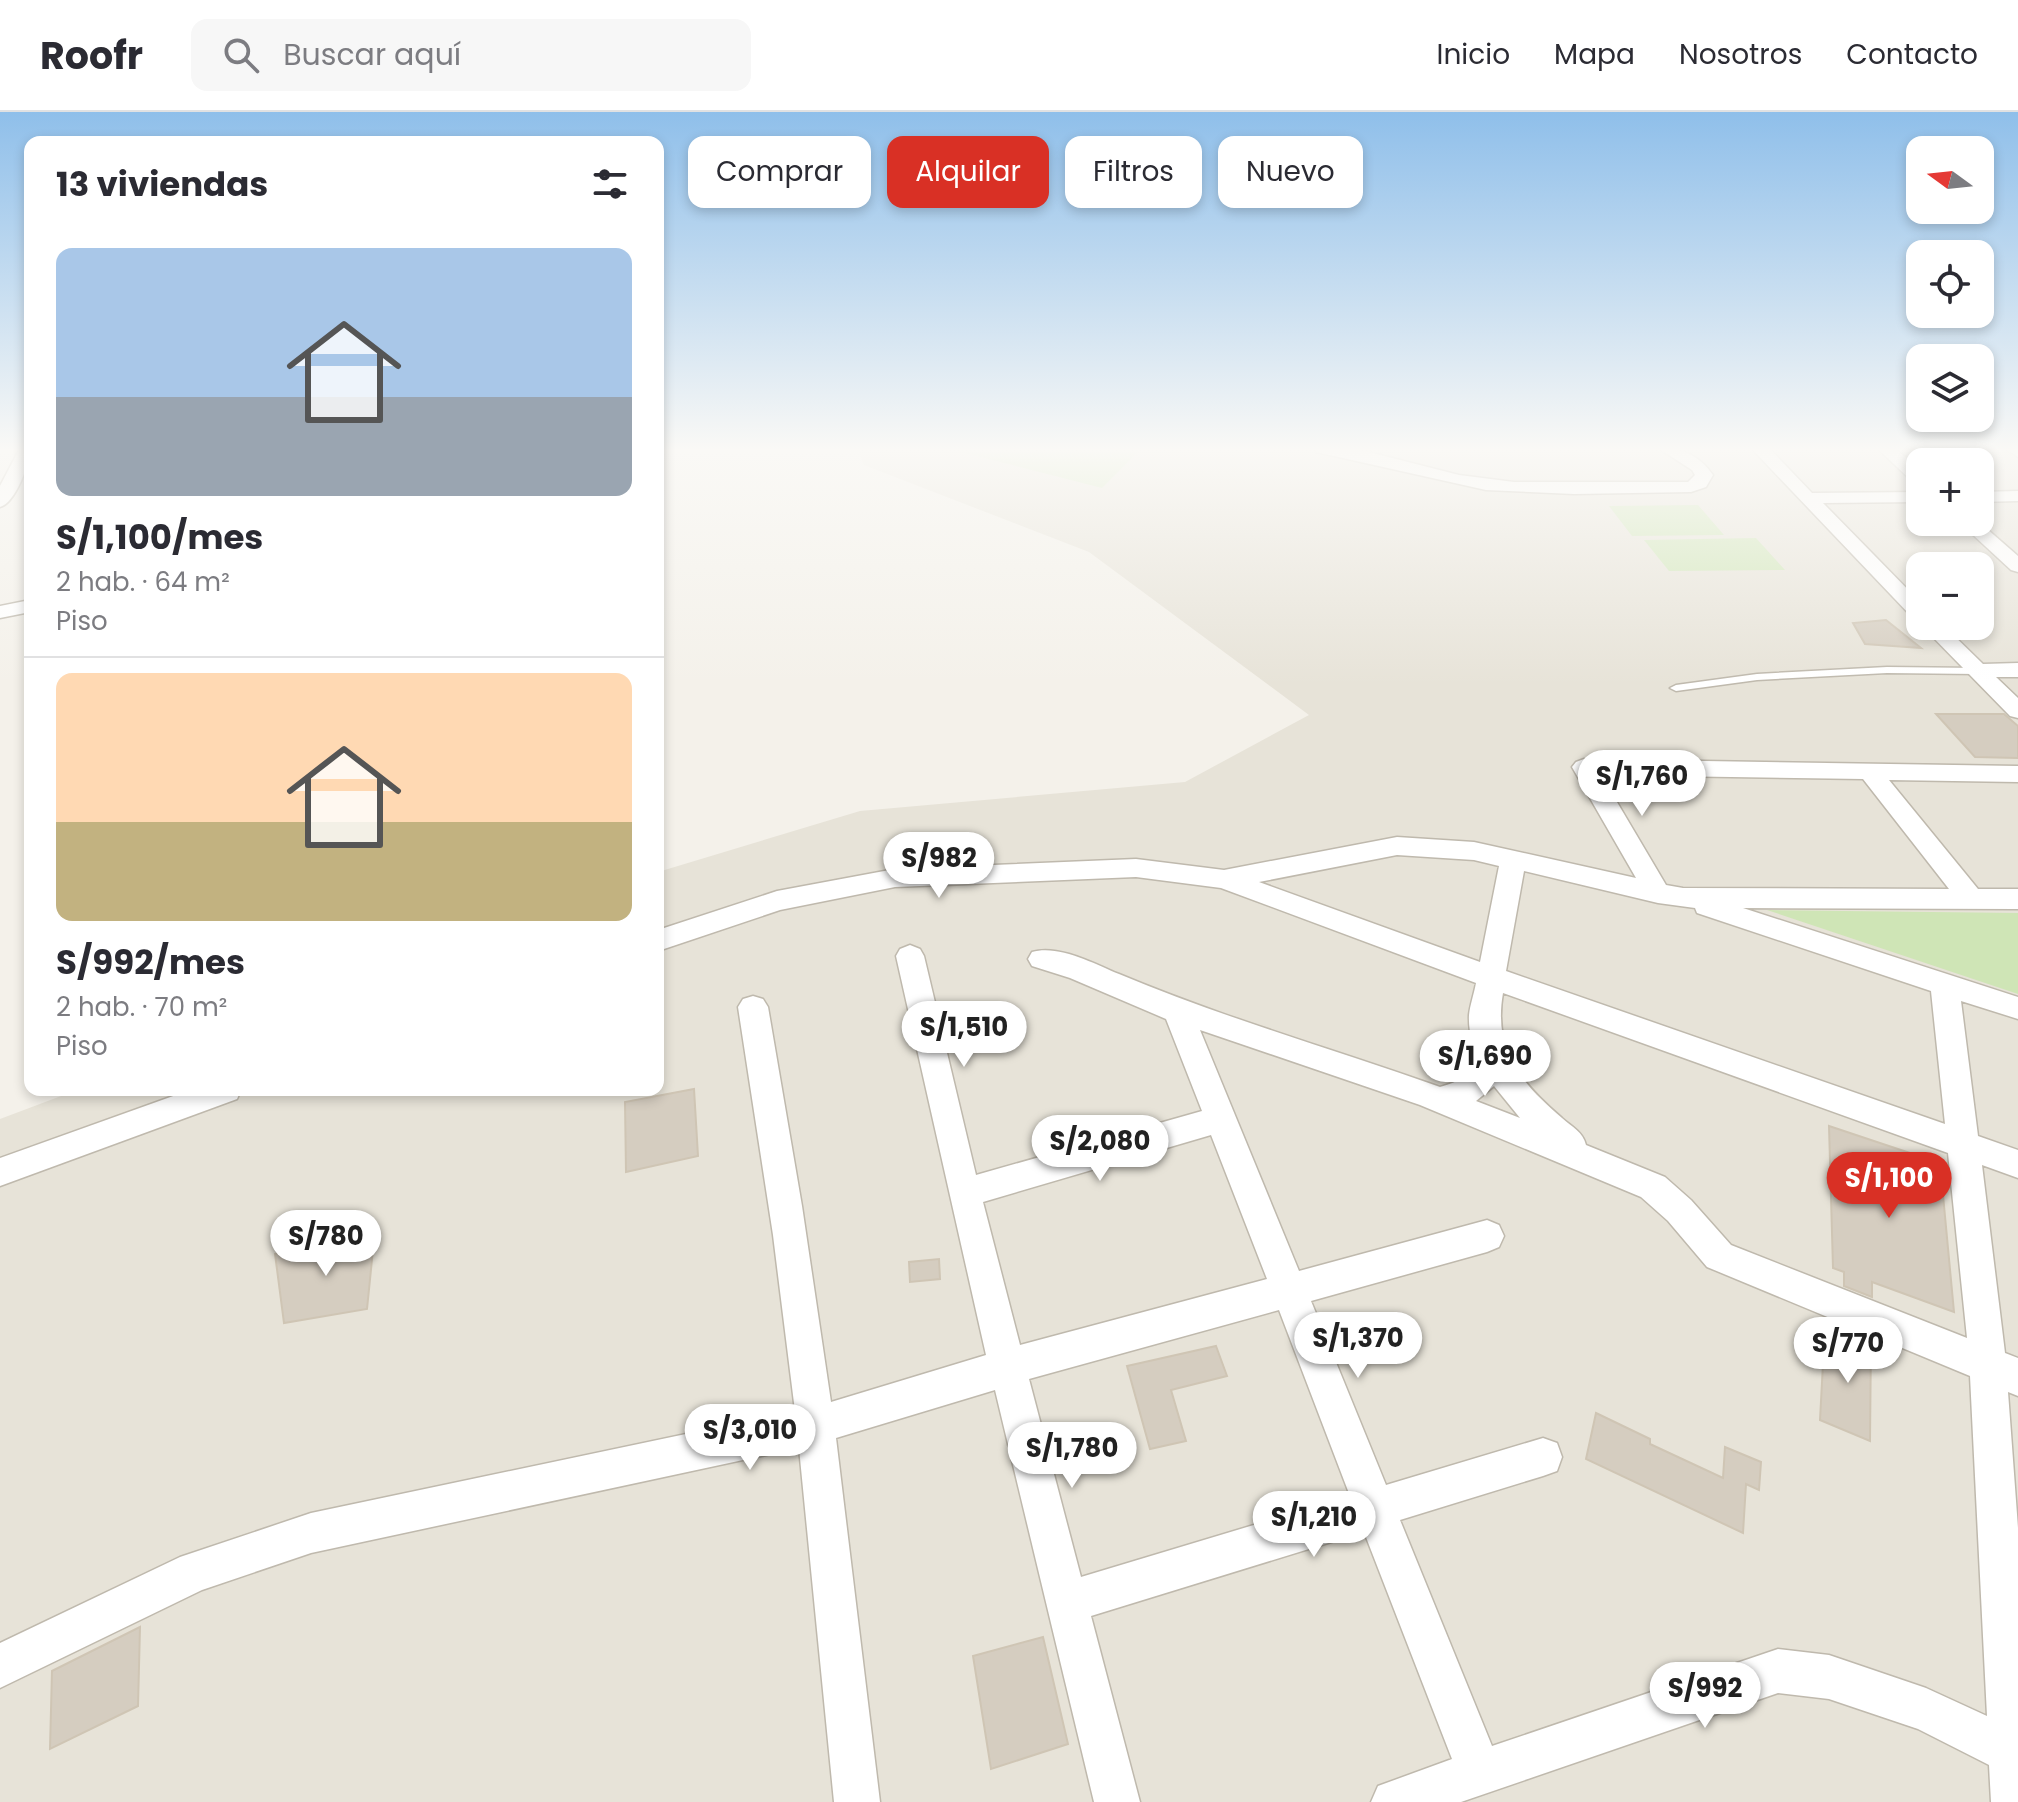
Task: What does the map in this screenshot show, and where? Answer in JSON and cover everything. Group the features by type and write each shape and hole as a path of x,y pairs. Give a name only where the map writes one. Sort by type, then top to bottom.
{"street":[{"path":"1834,527 1906,600"},
{"path":"1984,536 2018,566"},
{"path":"0,612 24,607"},
{"path":"1946,640 2018,711"},
{"path":"1978,671 2018,670"},
{"path":"1671,896 1584,767 2018,774"},
{"path":"1869,771 1971,899"},
{"path":"1224,879 1397,846 1474,851 1671,896 2018,1008"},
{"path":"1513,860 1484,1016 1485,1037 1511,1088 1545,1124 1599,1164"},
{"path":"664,939 777,901 895,878 1136,868 1224,879 1492,978 2018,1164"},
{"path":"1671,896 2018,899"},
{"path":"910,956 964,1193 1117,1802"},
{"path":"1042,959 1078,969 1178,1011 1439,1100 1653,1187 1676,1203 1694,1231 1719,1256 2003,1370"},
{"path":"1945,985 1963,1144 2003,1370 2014,1802"},
{"path":"753,1007 767,1113 790,1231 817,1425 857,1802"},
{"path":"1178,1011 1480,1772"},
{"path":"1439,1100 1468,1091 1481,1083 1492,1056"},
{"path":"0,1172 209,1096"},
{"path":"964,1193 1221,1119"},
{"path":"0,1666 195,1572 311,1533 817,1425 1008,1367 1487,1236"},
{"path":"1067,1602 1543,1457"},
{"path":"1394,1802 1778,1671 1829,1677 1912,1705 2014,1753"}],"lane":[{"path":"1676,688 1757,677 1887,670 1978,671"}],"shaded area":[{"path":"1024,527 1906,527 1906,536 1994,536 1994,527 2018,527 2018,1802 0,1802 0,1119 61,1096 664,1096 664,870 860,811 1185,782 1309,715 1089,552"}],"green space":[{"path":"1625,527 1717,527 1724,535 1632,536"},
{"path":"1756,538 1785,570 1669,571 1644,540"},
{"path":"1767,910 2018,913 2018,994"}],"building":[{"path":"1886,620 1906,636 1906,640 1921,648 1865,644 1853,623"},
{"path":"1936,714 2004,714 2018,726 2018,758 1975,757"},
{"path":"694,1089 698,1156 626,1172 625,1102"},
{"path":"1829,1126 1940,1163 1954,1312 1872,1282 1872,1297 1844,1286 1844,1272 1833,1268"},
{"path":"375,1230 367,1309 284,1323 275,1254"},
{"path":"939,1259 940,1279 910,1282 909,1262"},
{"path":"1843,1327 1871,1338 1870,1441 1820,1420 1824,1345 1842,1352"},
{"path":"1216,1346 1227,1376 1171,1390 1186,1441 1150,1449 1127,1366"},
{"path":"1596,1413 1650,1439 1650,1444 1723,1478 1725,1447 1761,1462 1759,1490 1746,1484 1743,1533 1586,1459"},
{"path":"140,1627 138,1706 50,1749 52,1671"},
{"path":"1043,1637 1068,1744 991,1769 973,1656"}]}
